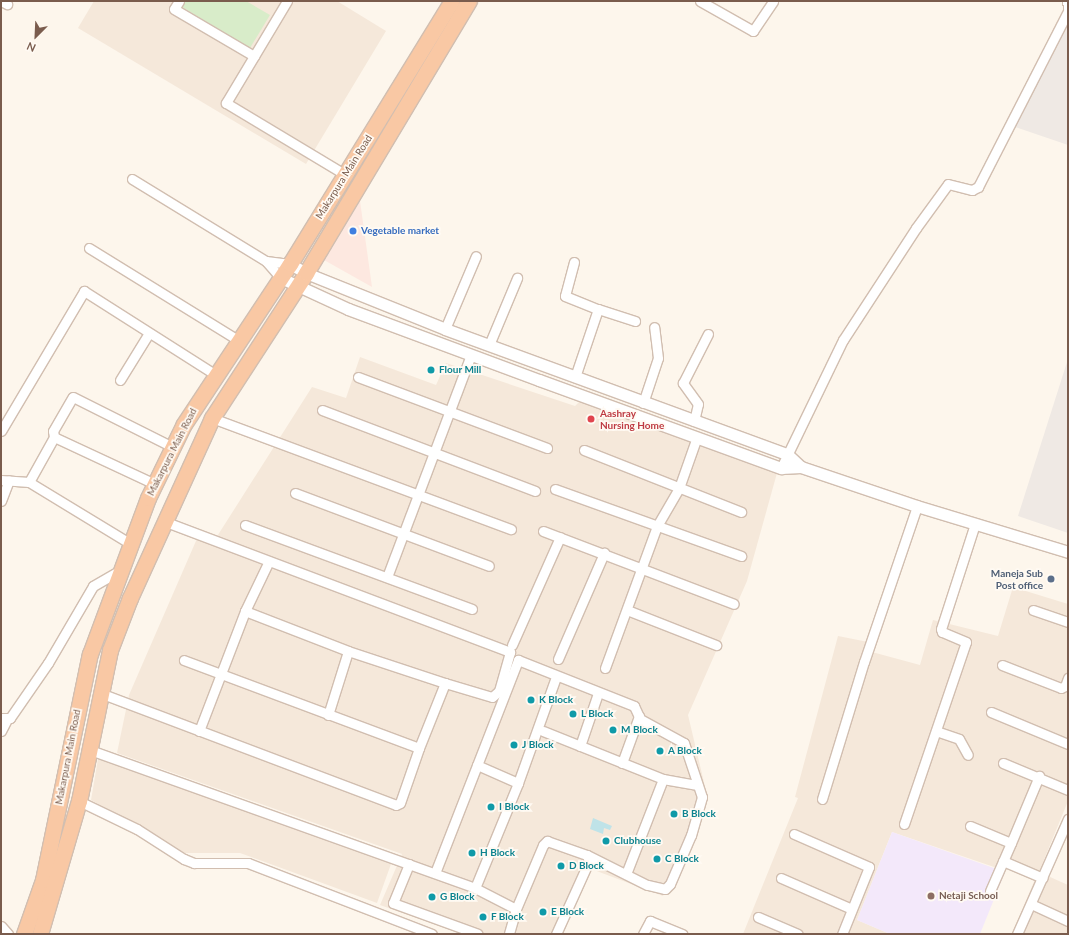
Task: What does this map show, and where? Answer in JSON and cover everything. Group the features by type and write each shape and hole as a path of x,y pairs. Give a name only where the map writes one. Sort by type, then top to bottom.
{"highway":[{"name":"Makarpura Main Road","path":"24,934 44,880 87,667 130,544 155,484 184,424 238,340 290,264 452,1"},
{"name":"Makarpura Main Road","path":"40,934 79,801 100,693 120,621 212,418 306,273 469,1"}],"street":[{"path":"179,1 174,9 254,56"},
{"path":"287,1 226,103 346,175"},
{"path":"700,1 753,31 773,1"},
{"path":"1067,1 1068,8"},
{"path":"782,468 787,454 843,340 948,184 972,190 978,187 1068,11"},
{"path":"132,179 266,261 281,278 296,287 471,355 782,468 801,467 917,506 1068,552"},
{"path":"89,248 238,340"},
{"path":"445,329 476,256"},
{"path":"266,261 290,264 306,273 445,329 575,376 643,403 787,454 801,467"},
{"path":"574,262 566,296 598,309 635,321"},
{"path":"489,345 517,278"},
{"path":"1,431 82,292 149,332 216,375"},
{"path":"575,376 598,309"},
{"path":"643,403 658,358 654,327"},
{"path":"120,380 149,332"},
{"path":"694,421 698,404 683,383 708,334"},
{"path":"387,578 471,355"},
{"path":"539,380 545,365"},
{"path":"358,377 547,448"},
{"path":"29,482 54,436 54,431 73,397 173,447"},
{"path":"322,410 535,491"},
{"path":"212,418 512,529"},
{"path":"54,436 155,484"},
{"path":"605,668 643,568 657,526 679,488 697,437"},
{"path":"584,450 742,512"},
{"path":"1,501 5,480 29,482 130,544"},
{"path":"555,489 741,556"},
{"path":"295,493 403,535 489,566"},
{"path":"822,799 864,662 917,506"},
{"path":"166,522 510,652 499,690 492,697 348,651 245,611"},
{"path":"245,524 472,609"},
{"path":"904,824 966,642 942,632 941,629 975,524"},
{"path":"543,531 604,553 734,604"},
{"path":"512,645 560,537"},
{"path":"558,659 604,553"},
{"path":"199,731 219,675 245,611 269,561"},
{"path":"1,731 4,719 48,663 93,586 121,570"},
{"path":"627,610 716,645"},
{"path":"1033,610 1068,622"},
{"path":"328,715 348,651"},
{"path":"184,660 219,675 419,748"},
{"path":"435,873 518,660 556,678 634,706 639,716 684,743 696,785 702,797 691,835 670,884 660,889 587,855 547,841 543,845 516,908 509,934"},
{"path":"1002,665 1061,688 1068,678"},
{"path":"475,888 518,783 556,678"},
{"path":"100,693 399,805 419,748 445,683"},
{"path":"580,746 598,693"},
{"path":"991,712 1068,744"},
{"path":"622,763 639,716"},
{"path":"543,731 663,779 696,785"},
{"path":"936,731 959,739 968,755"},
{"path":"90,750 435,873 475,888 516,908"},
{"path":"1004,763 1039,776 1068,790"},
{"path":"477,766 518,783"},
{"path":"990,891 1039,776"},
{"path":"626,874 663,779"},
{"path":"79,801 136,829 184,859 194,863 248,863 432,934"},
{"path":"1017,934 1032,904 1068,819"},
{"path":"970,826 1011,844"},
{"path":"794,834 869,867 842,934"},
{"path":"556,934 589,861 587,855"},
{"path":"1003,861 1043,878"},
{"path":"409,864 393,903 478,934"},
{"path":"781,878 852,909"},
{"path":"1032,904 1068,920"},
{"path":"758,917 798,934"},
{"path":"643,934 650,921 682,934"},
{"path":"1,926 8,934"}],"shaded area":[{"path":"94,1 337,1 386,31 306,164 78,28"},
{"path":"1068,14 1068,145 1009,125"},
{"name":"Vegetable market","path":"360,201 372,287 324,260"},
{"path":"360,357 436,385 446,363 575,406 580,401 777,473 747,581 688,715 707,795 663,896 586,867 558,934 462,934 380,905 402,854 117,753 129,695 199,534 216,538 312,387 346,398"},
{"path":"1068,359 1068,533 1018,516"},
{"path":"1013,587 1068,604 1068,801 1039,872 1068,885 1068,934 1012,934 1038,872 1002,855 997,868 892,832 857,920 890,934 743,934 798,798 795,797 838,636 873,643 872,652 920,665 933,620 998,636"},
{"path":"98,759 391,864 377,903 240,853 185,853 91,800"},
{"name":"Netaji School","path":"892,832 1005,872 980,934 890,934 857,920"}],"green space":[{"path":"185,1 246,1 270,15 250,48 182,7"}],"water":[{"path":"593,818 612,826 610,830 604,828 603,834 590,829"}],"place":[{"name":"Vegetable market","path":"353,231"},
{"name":"Flour Mill","path":"431,370"},
{"name":"Aashray Nursing Home","path":"591,419"},
{"name":"Maneja Sub Post office","path":"1051,579"},
{"name":"K Block","path":"531,700"},
{"name":"L Block","path":"573,714"},
{"name":"M Block","path":"613,730"},
{"name":"J Block","path":"514,745"},
{"name":"A Block","path":"660,751"},
{"name":"I Block","path":"491,807"},
{"name":"B Block","path":"674,814"},
{"name":"Clubhouse","path":"606,841"},
{"name":"H Block","path":"472,853"},
{"name":"C Block","path":"657,859"},
{"name":"D Block","path":"561,866"},
{"name":"Netaji School","path":"931,896"},
{"name":"G Block","path":"432,897"},
{"name":"E Block","path":"543,912"},
{"name":"F Block","path":"483,917"}]}
